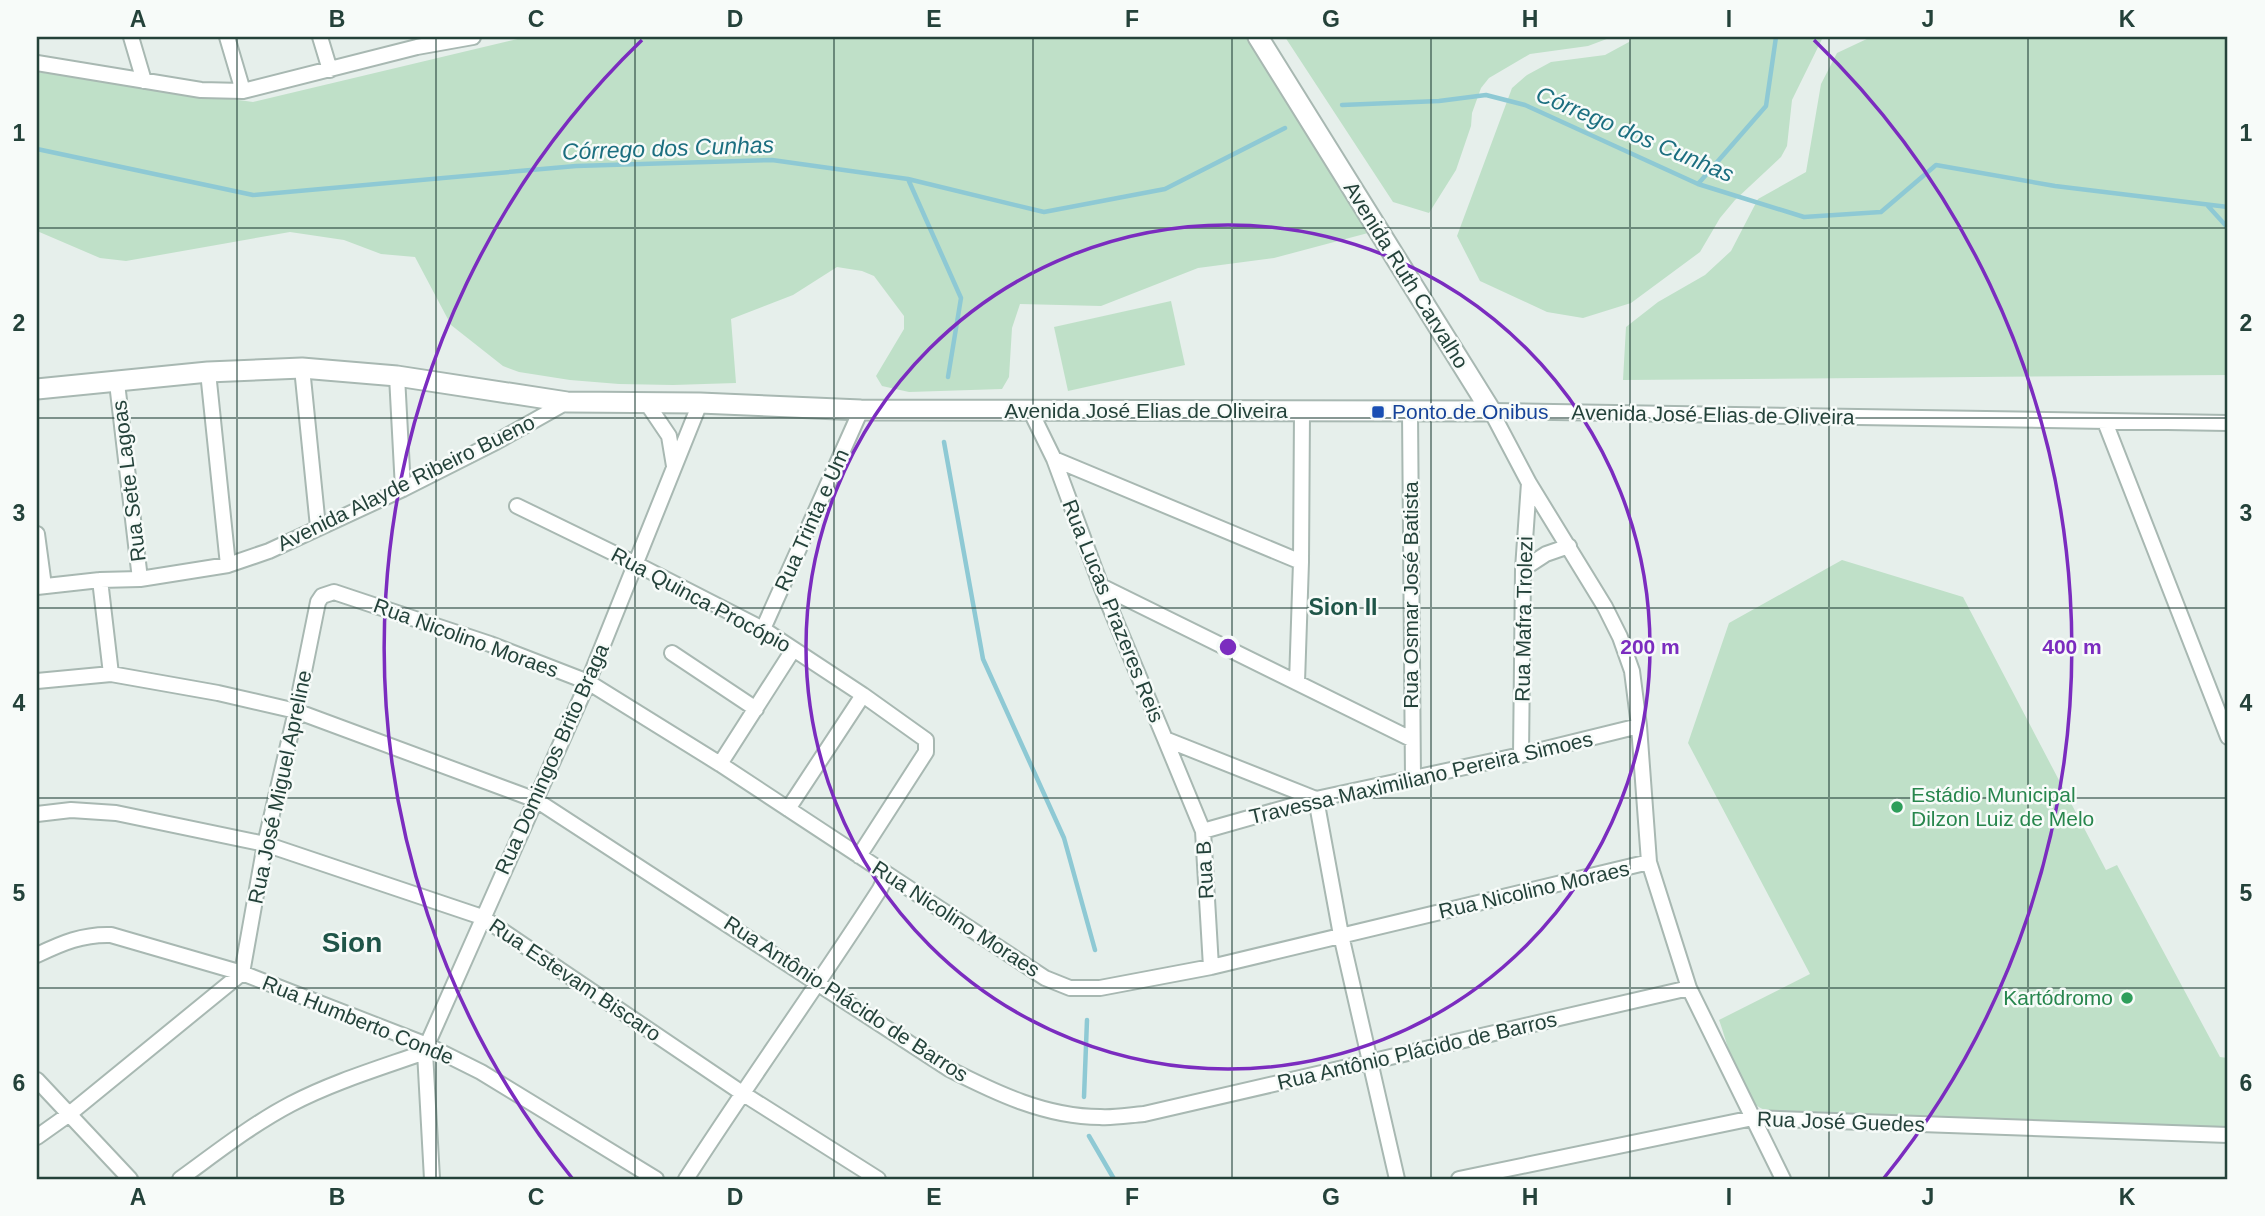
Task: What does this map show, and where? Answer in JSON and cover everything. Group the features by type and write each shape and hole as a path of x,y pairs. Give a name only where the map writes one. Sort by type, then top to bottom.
{"street":[{"path":"131,37 144,81"},
{"path":"227,37 243,91"},
{"path":"320,37 330,70"},
{"path":"37,63 201,90 243,91 330,70 415,42 473,37"},
{"name":"Avenida Ruth Carvalho","path":"1258,37 1491,411 1529,483 1569,546 1620,637 1632,671 1649,862 1689,988 1783,1179"},
{"path":"302,368 318,527"},
{"name":"Avenida José Elias de Oliveira","path":"37,389 208,372 302,368 397,376 567,402 700,403 861,410 1491,411 2228,423"},
{"path":"208,372 228,565"},
{"path":"397,376 403,489"},
{"name":"Rua Sete Lagoas","path":"117,383 140,579"},
{"name":"Avenida Alayde Ribeiro Bueno","path":"40,587 100,580 140,579 228,565 269,551 403,489 567,402"},
{"path":"646,402 669,436 675,471"},
{"name":"Rua Domingos Brito Braga","path":"426,1049 588,682 675,471 700,403"},
{"name":"Rua Trinta e Um","path":"763,629 861,410"},
{"name":"Rua Lucas Prazeres Reis","path":"1030,410 1054,459 1101,586 1165,739 1316,799"},
{"path":"1297,682 1302,412"},
{"name":"Rua Osmar José Batista","path":"1410,412 1413,779"},
{"path":"2105,422 2228,737"},
{"path":"1054,459 1301,562"},
{"name":"Rua Mafra Trolezi","path":"1521,755 1523,569 1529,483"},
{"name":"Rua Quinca Procópio","path":"517,506 763,629 926,740 926,752 859,856"},
{"path":"37,534 40,587"},
{"path":"1523,569 1546,554 1569,546"},
{"path":"100,580 111,674"},
{"path":"1101,586 1411,739"},
{"name":"Rua Nicolino Moraes","path":"318,602 322,596 334,592 491,644 588,682 720,764 1045,978 1070,988 1100,988 1211,967 1649,862"},
{"name":"Rua José Miguel Apreline","path":"243,973 265,844 318,602"},
{"path":"720,764 793,650"},
{"path":"672,653 756,709"},
{"name":"Rua Antônio Plácido de Barros","path":"37,681 111,674 218,693 296,712 536,800 949,1069 1004,1096 1050,1110 1099,1118 1144,1114 1689,988"},
{"path":"788,809 863,695"},
{"name":"Travessa Maximiliano Pereira Simoes","path":"1203,831 1316,799 1521,755 1639,726"},
{"name":"Rua B","path":"1165,739 1203,831 1211,967"},
{"path":"1316,799 1340,935 1397,1179"},
{"name":"Rua Estevam Biscaro","path":"37,814 71,810 116,813 265,844 482,917 742,1093 878,1179"},
{"path":"686,1179 742,1093 820,984 887,874"},
{"name":"Rua Humberto Conde","path":"37,955 68,940 91,934 111,935 243,973 481,1072 656,1179"},
{"path":"37,1137 243,973"},
{"path":"180,1179 296,1101 426,1049 432,1179"},
{"path":"37,1080 130,1179"},
{"name":"Rua José Guedes","path":"1459,1179 1753,1118 2228,1135"}],"green space":[{"path":"526,37 1246,37 1368,233 1274,258 1198,268 1101,306 1020,304 1012,328 1009,377 1002,389 909,392 882,386 876,376 904,329 904,316 874,276 862,271 837,267 793,295 731,319 736,383 619,384 570,380 519,372 503,366 451,325 415,257 381,254 344,240 290,232 126,261 100,258 37,231 37,72 253,102"},
{"path":"1285,37 1612,37 1588,46 1530,54 1489,78 1481,88 1472,113 1471,126 1456,170 1429,213 1393,202"},
{"path":"1631,37 1823,37 1792,100 1787,146 1781,157 1735,200 1720,218 1700,252 1631,303 1583,318 1547,312 1480,281 1457,236 1512,88 1527,75 1551,62 1605,55 1629,42"},
{"path":"1871,37 2228,37 2228,375 1623,380 1626,327 1658,302 1705,275 1731,251 1758,199 1806,172 1821,84 1837,53"},
{"path":"1171,301 1185,365 1068,391 1054,327"},
{"name":"Estádio Municipal Dilzon Luiz de Melo","path":"1842,560 1963,597 2106,870 2117,865 2220,1057 2228,1058 2228,1127 1793,1114 1764,1110 1750,1098 1738,1077 1719,1020 1810,974 1688,743 1729,623"}],"waterway":[{"path":"1698,184 1766,106 1776,37"},
{"name":"Córrego dos Cunhas","path":"1342,105 1439,101 1486,95 1525,105 1698,184 1804,217 1881,212 1936,165 2055,186 2228,207"},
{"name":"Córrego dos Cunhas","path":"37,149 253,195 576,166 772,160 908,179 1044,212 1165,189 1285,128"},
{"path":"908,179 961,298 948,377"},
{"path":"2208,206 2228,228"},
{"path":"944,442 983,659 1064,838 1095,950"},
{"path":"1084,1097 1087,1020"},
{"path":"1089,1136 1114,1179"}],"place":[{"name":"Ponto de Onibus","path":"1378,412"},
{"name":"Estádio Municipal Dilzon Luiz de Melo","path":"1897,807"},
{"name":"Kartódromo","path":"2127,998"}],"district":[{"name":"Sion II","path":"1343,607"},
{"name":"Sion","path":"352,942"}]}
